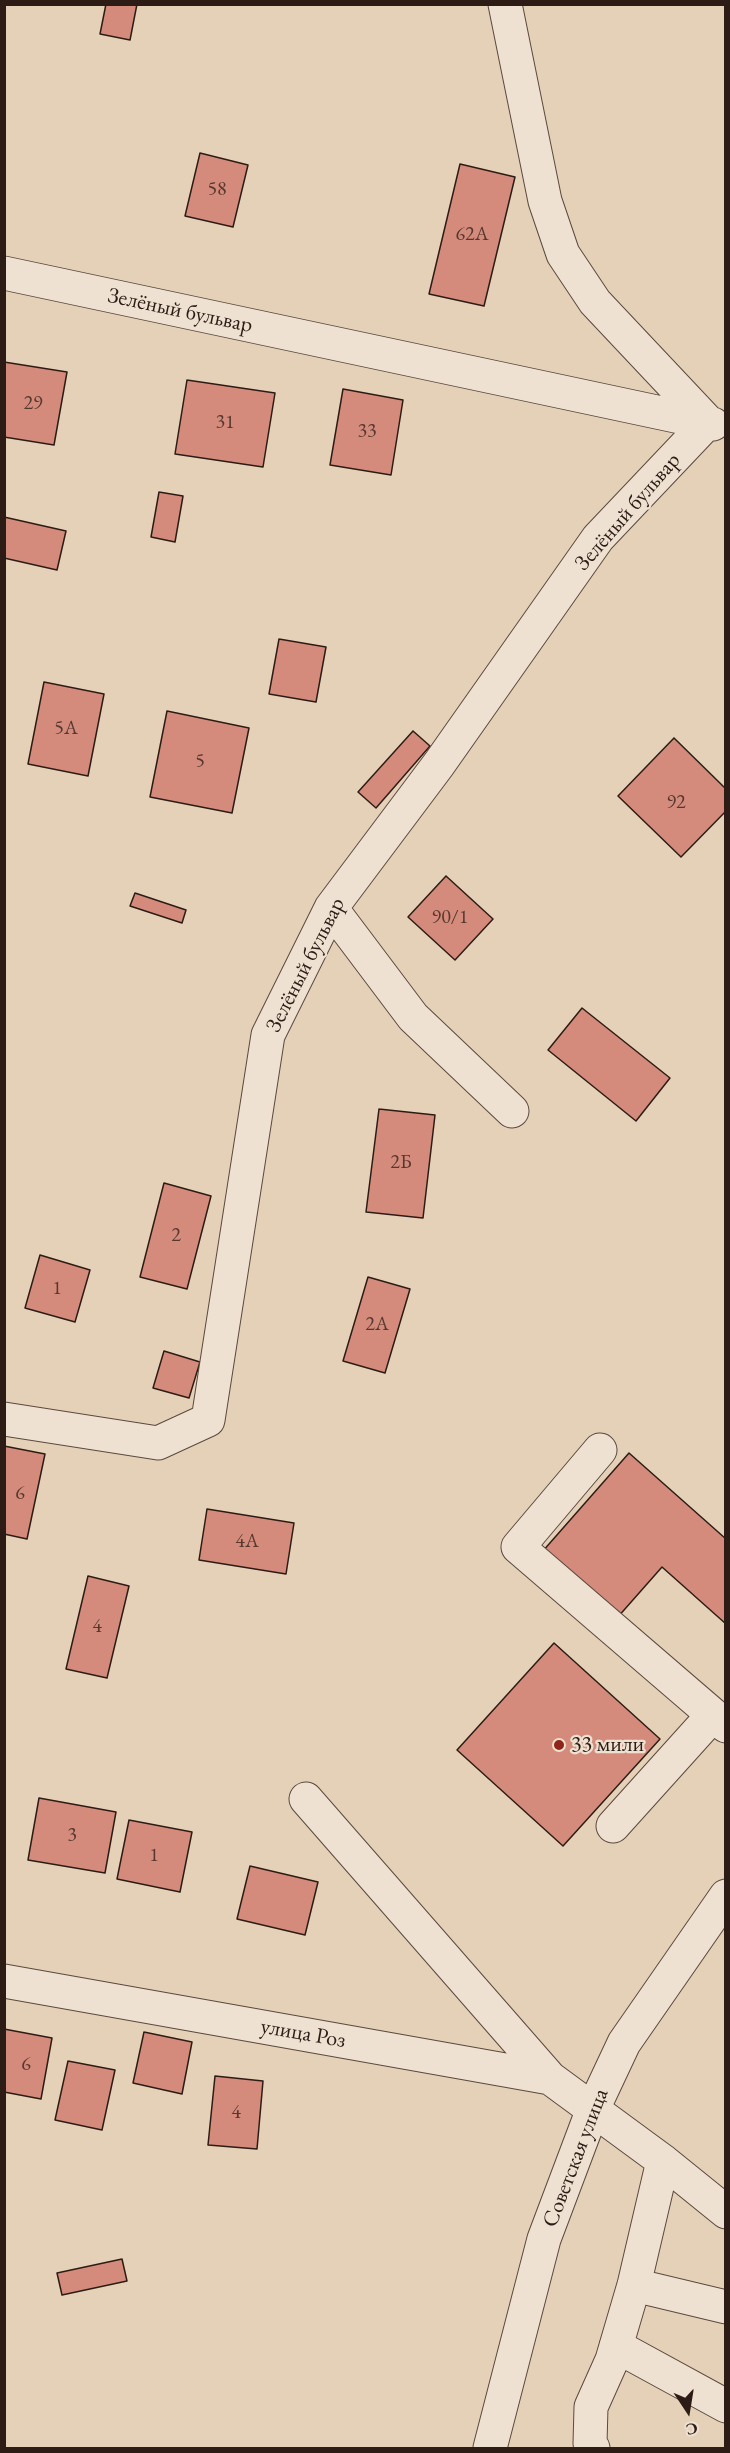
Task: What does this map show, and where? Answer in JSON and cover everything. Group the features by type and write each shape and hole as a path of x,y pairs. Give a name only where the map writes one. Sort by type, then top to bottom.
{"street":[{"path":"505,4 545,201 563,254 595,302 717,427"},
{"name":"Зелёный бульвар","path":"4,273 717,427"},
{"name":"Зелёный бульвар","path":"4,1419 158,1443 208,1420 268,1035 331,908 439,764 598,538 717,427"},
{"path":"331,908 413,1017 512,1111"},
{"path":"600,1450 518,1547 719,1720 613,1826"},
{"path":"306,1799 550,2078"},
{"name":"Советская улица","path":"490,2448 544,2239 593,2109 624,2043 726,1896"},
{"name":"улица Роз","path":"4,1981 550,2078 663,2161 724,2216"},
{"path":"593,2448 590,2444 591,2407 616,2346 634,2285 663,2161"},
{"path":"634,2285 726,2307"},
{"path":"616,2346 726,2406"}],"building":[{"path":"106,4 137,4 130,40 100,34"},
{"path":"200,153 248,165 233,227 185,216"},
{"path":"460,164 515,177 484,306 429,294"},
{"path":"4,362 67,372 54,445 4,437"},
{"path":"187,380 275,393 263,467 175,454"},
{"path":"343,389 403,400 391,475 330,465"},
{"path":"159,492 183,496 175,542 151,537"},
{"path":"4,517 66,531 57,570 4,558"},
{"path":"279,639 326,647 316,702 269,694"},
{"path":"44,682 104,694 88,776 28,764"},
{"path":"167,711 249,728 232,813 150,797"},
{"path":"413,731 430,746 376,808 358,792"},
{"path":"674,738 726,789 726,811 681,857 618,796"},
{"path":"446,876 493,919 455,960 408,917"},
{"path":"135,893 186,910 182,923 130,906"},
{"path":"582,1008 670,1078 636,1121 548,1050"},
{"path":"379,1109 435,1115 423,1218 366,1212"},
{"path":"164,1183 211,1196 187,1289 140,1277"},
{"path":"40,1255 90,1270 75,1322 25,1308"},
{"path":"368,1277 410,1289 385,1373 343,1361"},
{"path":"164,1351 200,1362 189,1398 153,1388"},
{"path":"4,1446 45,1454 27,1539 4,1534"},
{"path":"629,1453 726,1539 726,1624 662,1567 617,1618 542,1552"},
{"path":"207,1509 294,1523 286,1574 199,1560"},
{"path":"88,1576 129,1586 107,1678 66,1669"},
{"name":"33 мили","path":"554,1643 660,1739 563,1846 457,1750"},
{"path":"39,1798 116,1812 105,1873 28,1860"},
{"path":"129,1820 192,1832 180,1892 117,1879"},
{"path":"250,1866 318,1882 305,1935 237,1919"},
{"path":"4,2029 52,2038 41,2099 4,2092"},
{"path":"144,2032 192,2042 182,2094 133,2083"},
{"path":"68,2061 115,2070 102,2130 55,2120"},
{"path":"215,2076 263,2081 257,2149 208,2145"},
{"path":"122,2259 127,2281 62,2295 57,2273"}],"place":[{"name":"33 мили","path":"559,1745"}]}
